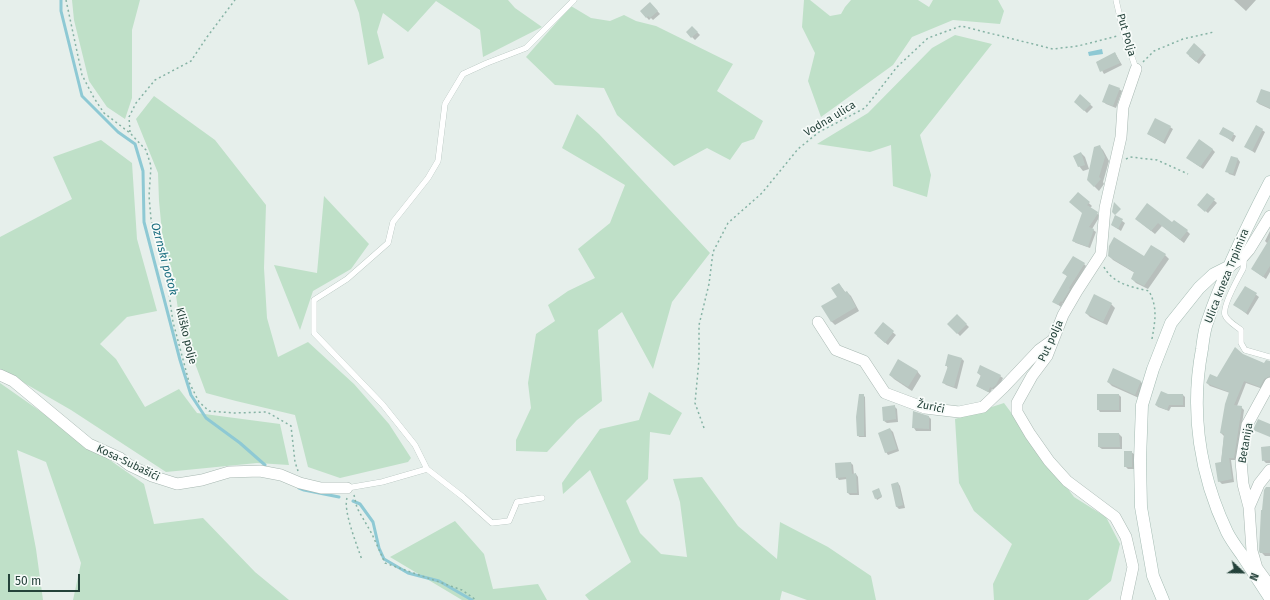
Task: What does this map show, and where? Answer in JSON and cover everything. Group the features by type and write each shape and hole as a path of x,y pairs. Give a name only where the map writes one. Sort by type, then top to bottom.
{"main road":[{"name":"Ulica kneza Trpimira","path":"1270,182 1252,215 1206,324 1196,393 1198,430 1203,466 1214,500 1227,534 1270,598"},
{"path":"1163,600 1153,576 1141,507 1140,460 1142,406 1153,369 1171,323 1199,288 1214,274 1230,266"}],"street":[{"name":"Put polja","path":"1126,600 1133,567 1126,537 1119,524 1115,517 1067,481 1049,460 1030,434 1017,412 1017,403 1032,376 1047,356 1063,315 1101,254 1105,208 1121,137 1124,107 1136,69"},
{"path":"1230,266 1242,258 1249,250 1270,216"},
{"name":"Žurići","path":"818,322 836,350 864,361 885,392 925,408 959,412 983,407 1004,388 1039,350 1053,340"},
{"name":"Kosa-Subašići","path":"0,375 13,381 89,444 120,458 129,465 152,476 177,484 202,480 229,472 260,471 281,475 321,488 350,488"},
{"name":"Betanija","path":"1270,383 1247,425 1241,461 1243,484 1249,507 1252,551 1257,568 1270,586"},
{"path":"1249,507 1259,484 1270,470"}],"lane":[{"path":"542,498 517,502 508,522 492,523 463,497 427,469 415,445 383,405 314,333 314,300 347,279 388,244 393,222 428,178 438,161 445,104 463,74 526,48 574,0"},
{"name":"Put Polja","path":"1116,0 1124,34 1136,69"},
{"path":"1242,258 1244,262 1243,269 1224,308 1225,315 1228,320 1241,330 1241,343 1245,350 1270,357"},
{"path":"350,488 382,482 427,469"}],"path":[{"name":"Kliško polje","path":"66,0 82,75 94,98 104,112 130,133 146,150 151,166 149,196 151,219 166,272 173,322 190,382 199,402 209,411 234,413 268,412 291,426 295,462 300,482"},
{"path":"130,133 129,117 136,103 155,80 191,61 235,0"},
{"name":"Vodna ulica","path":"704,428 695,403 699,325 709,284 713,252 728,223 762,193 798,148 819,132 865,108 897,67 928,38 961,26 1053,49 1078,46 1124,34"},
{"path":"1136,69 1154,51 1183,39 1214,32"},
{"path":"1114,167 1130,156 1157,160 1188,174"},
{"path":"1101,254 1105,268 1111,278 1127,286 1149,292 1154,300 1156,318 1152,341"},
{"path":"350,488 345,503 362,560"},
{"path":"350,488 357,508 372,534 385,563 462,590 476,600"}],"green space":[{"path":"72,0 140,0 132,30 132,98 125,119 107,107 89,81 74,20"},
{"path":"354,0 508,0 515,8 542,27 483,57 480,30 436,1 408,32 383,13 377,32 384,58 368,65 359,13"},
{"path":"804,0 810,0 830,16 841,14 851,0 918,0 929,7 933,0 998,0 1004,11 1000,24 953,20 912,37 893,65 821,117 808,81 815,53 802,27"},
{"path":"571,6 591,18 610,21 624,15 636,21 656,26 733,64 717,91 763,121 754,139 742,143 730,160 707,148 674,166 617,115 604,88 555,85 526,57"},
{"path":"955,35 992,44 920,135 931,175 927,197 893,186 891,145 870,152 817,144 868,113 932,48"},
{"path":"154,96 215,140 266,205 264,268 267,318 278,357 308,342 354,384 389,424 411,458 408,462 340,478 308,467 295,415 206,393 180,323 173,275 163,243 158,173 136,119"},
{"path":"577,114 599,134 710,253 672,302 653,369 622,312 598,330 602,401 577,420 547,452 516,451 516,440 531,408 528,383 536,334 555,321 548,305 568,291 595,278 578,249 610,223 625,185 562,148"},
{"path":"101,140 132,163 137,239 157,311 127,317 100,344 116,359 145,407 179,389 197,413 280,424 289,465 257,463 166,472 71,410 0,369 0,237 72,199 53,157"},
{"path":"324,196 369,244 351,269 313,291 300,330 274,265 317,273"},
{"path":"0,383 144,484 154,524 203,518 255,572 289,600 73,600 81,563 46,462 17,450 36,549 43,600 0,600"},
{"path":"649,392 682,413 670,435 650,432 648,479 626,501 640,533 661,554 687,557 680,502 673,479 702,477 738,526 777,559 780,522 828,547 871,576 876,600 807,600 782,591 780,600 589,600 585,595 631,562 590,470 563,494 562,483 600,429 639,420"},
{"path":"1004,403 1074,497 1106,517 1120,544 1111,581 1088,600 994,600 993,584 1012,544 974,511 959,483 955,419"},
{"path":"455,521 484,554 493,589 538,584 547,600 462,600 390,557"}],"water":[{"path":"1102,49 1103,54 1089,56 1088,52"}],"building":[{"path":"650,2 658,11 650,18 648,16 646,18 640,11"},
{"path":"692,26 698,32 691,38 686,32"},
{"path":"1194,43 1204,52 1196,62 1186,53"},
{"path":"1115,52 1120,63 1100,72 1096,62"},
{"path":"1109,84 1120,88 1113,106 1102,102"},
{"path":"1261,89 1270,92 1270,108 1256,102"},
{"path":"1080,94 1091,104 1084,111 1074,102"},
{"path":"1155,118 1171,126 1163,142 1147,134"},
{"path":"1256,125 1263,129 1252,151 1244,147"},
{"path":"1223,127 1234,133 1231,140 1219,134"},
{"path":"1199,139 1213,149 1200,167 1186,158"},
{"path":"1100,145 1105,157 1099,177 1101,179 1094,187 1087,180 1094,147"},
{"path":"1081,152 1085,165 1078,167 1073,156"},
{"path":"1231,156 1238,158 1233,174 1225,172"},
{"path":"1078,192 1090,202 1087,205 1098,212 1089,227 1094,229 1088,247 1072,241 1082,213 1069,202"},
{"path":"1207,193 1215,199 1205,212 1197,205"},
{"path":"1114,202 1121,209 1115,215 1112,212"},
{"path":"1147,203 1172,222 1174,220 1188,230 1180,240 1158,223 1151,231 1135,219"},
{"path":"1115,215 1123,219 1118,229 1111,225"},
{"path":"1114,237 1144,256 1151,245 1166,254 1144,286 1131,279 1134,272 1108,256 1109,246"},
{"path":"1270,238 1270,266 1263,277 1251,269"},
{"path":"1073,256 1085,263 1062,302 1061,301 1058,305 1052,302 1067,276 1062,273"},
{"path":"839,283 845,292 847,291 856,307 831,322 821,306 837,297 831,288"},
{"path":"1245,286 1257,293 1246,313 1233,305"},
{"path":"1094,294 1112,303 1103,322 1085,313"},
{"path":"957,314 967,324 957,334 947,324"},
{"path":"883,322 894,331 885,343 874,333"},
{"path":"1235,347 1243,354 1264,363 1266,360 1270,361 1270,376 1264,379 1260,387 1244,381 1234,405 1242,406 1234,458 1229,458 1232,479 1218,482 1215,463 1221,462 1224,434 1220,433 1225,404 1229,392 1206,383 1210,374 1217,377"},
{"path":"948,354 962,358 954,387 942,383 948,366 945,366"},
{"path":"898,359 918,371 908,387 889,375"},
{"path":"980,365 1001,375 996,385 992,388 990,387 988,392 976,386 981,375 977,373"},
{"path":"1113,368 1141,381 1135,395 1107,382"},
{"path":"1161,391 1168,394 1183,394 1183,405 1169,405 1167,410 1155,405"},
{"path":"859,394 864,394 864,436 857,436 856,417"},
{"path":"1097,394 1119,394 1119,410 1097,410"},
{"path":"895,405 896,419 883,421 882,407"},
{"path":"913,411 929,416 929,429 912,428"},
{"path":"1258,419 1270,424 1270,437 1253,430"},
{"path":"890,428 897,449 885,453 878,433"},
{"path":"1098,433 1119,433 1120,447 1098,447"},
{"path":"1270,446 1270,460 1262,461 1261,447"},
{"path":"1124,451 1132,451 1132,467 1124,467"},
{"path":"851,462 852,474 856,473 857,493 847,493 846,477 836,478 835,463"},
{"path":"898,482 903,505 896,507 891,484"},
{"path":"1266,487 1270,487 1270,553 1260,553 1261,510 1264,490"},
{"path":"879,488 882,496 875,499 872,491"}],"waterway":[{"name":"Ozrnski potok","path":"61,0 61,11 82,96 118,132 135,144 143,171 144,222 180,360 191,395 206,418 240,443 265,465"},
{"path":"299,488 339,497"},
{"name":"Ozrnski potok","path":"353,501 360,504 373,522 379,548 384,559 408,573 439,581 472,600"}]}
